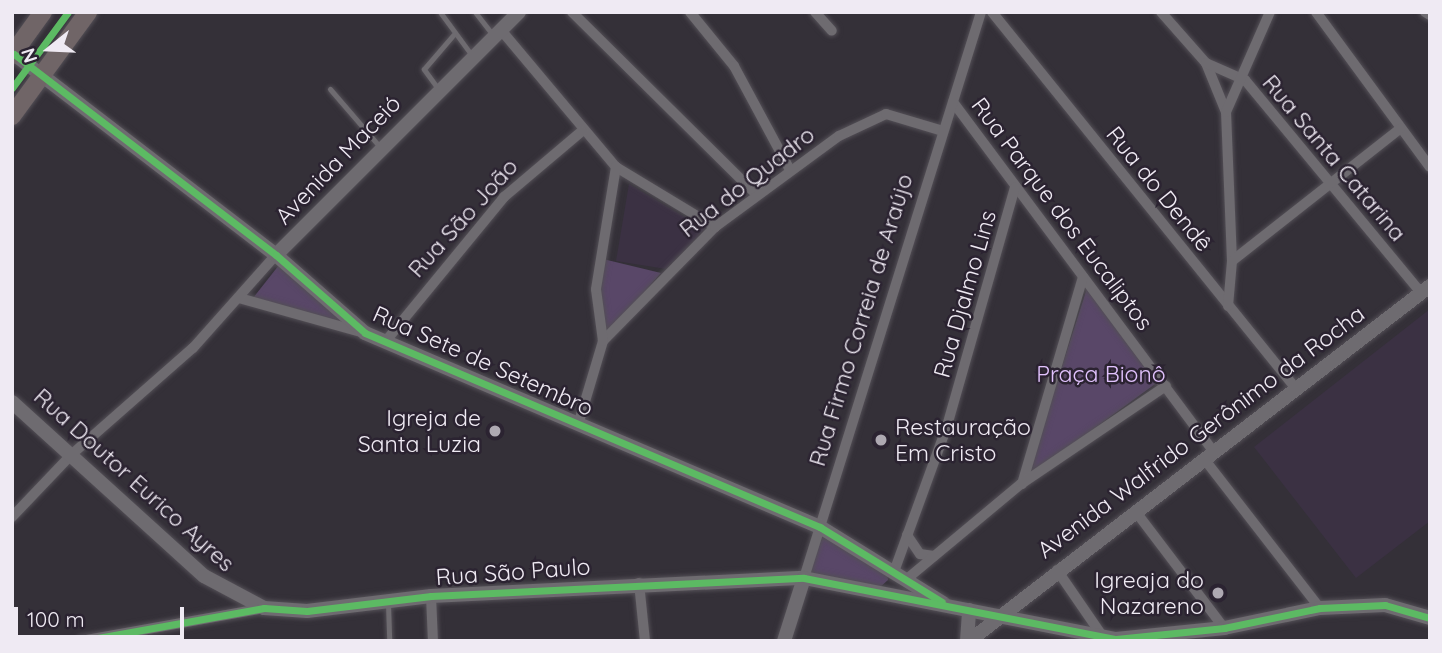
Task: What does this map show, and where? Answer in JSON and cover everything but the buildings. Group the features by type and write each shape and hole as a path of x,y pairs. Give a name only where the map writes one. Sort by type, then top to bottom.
{"highway":[{"path":"12,116 89,12"},
{"path":"13,55 35,15"}],"street":[{"name":"Avenida Maceió","path":"12,517 71,455 163,377 380,147 519,12"},
{"path":"572,12 757,194"},
{"path":"690,12 734,66 789,170"},
{"path":"815,12 832,31"},
{"name":"Rua Firmo Correia de Araújo","path":"784,641 981,12"},
{"name":"Rua do Dendê","path":"992,12 1296,389"},
{"name":"Rua Santa Catarina","path":"1161,12 1206,64 1226,111"},
{"path":"1228,306 1232,261 1226,111 1245,80 1270,12"},
{"path":"1316,12 1430,167"},
{"path":"1425,12 1430,15"},
{"path":"497,33 616,167 715,227"},
{"name":"Rua Sete de Setembro","path":"13,55 43,73 276,255 365,333"},
{"name":"Rua Santa Catarina","path":"1206,64 1245,80 1425,289"},
{"name":"Rua Parque dos Eucaliptos","path":"953,102 1166,386 1209,456 1321,608"},
{"name":"Rua do Quadro","path":"603,341 715,227 789,170 839,136 886,114 943,131"},
{"path":"1232,261 1400,129"},
{"name":"Rua São João","path":"385,342 504,197 582,131"},
{"path":"578,425 603,341 596,289 616,167"},
{"name":"Rua Djalmo Lins","path":"895,569 947,426 1015,188"},
{"path":"1021,484 1083,277"},
{"name":"Avenida Walfrido Gerônimo da Rocha","path":"1001,616 1057,570 1425,289"},
{"name":"Rua Sete de Setembro","path":"239,298 365,333 820,527 895,569 947,606"},
{"path":"908,578 1021,484 1166,386"},
{"name":"Rua Doutor Eurico Ayres","path":"12,402 204,576 264,608"},
{"path":"1136,512 1224,628"},
{"path":"907,535 920,554 934,556"},
{"path":"885,593 899,584 895,569"},
{"path":"1057,570 1103,636"},
{"name":"Rua São Paulo","path":"82,641 264,608 307,611 431,596 639,583 804,578 1103,636 1224,628 1321,608 1385,605 1430,618"},
{"path":"639,583 645,641"},
{"path":"431,596 433,641"},
{"path":"1024,596 1032,622"},
{"path":"968,641 969,610"},
{"path":"968,641 1001,616"}],"lane":[{"path":"440,12 473,57"},
{"path":"475,12 497,33"},
{"path":"439,90 424,69 454,34"},
{"path":"330,89 380,147"},
{"path":"388,601 389,641"}],"shaded area":[{"path":"629,184 705,229 666,269 616,261"},
{"path":"1430,309 1430,521 1356,578 1254,447"}],"green space":[{"path":"603,259 661,273 605,336 599,319"},
{"path":"279,265 353,327 253,298"},
{"name":"Praça Bionô","path":"1087,288 1158,382 1026,478 1041,432"},
{"path":"821,533 887,571 888,580 878,589 808,576"}],"cycle path":[{"path":"12,88 68,12"},
{"path":"14,54 276,255 365,333 820,527 942,602"},
{"path":"81,641 264,608 307,611 431,596 804,578 1116,639 1224,628 1320,608 1385,605 1430,618"}],"place":[{"name":"Igreja de Santa Luzia","path":"495,431"},
{"name":"Restauração Em Cristo","path":"881,440"},
{"name":"Igreaja do Nazareno","path":"1218,593"}]}
